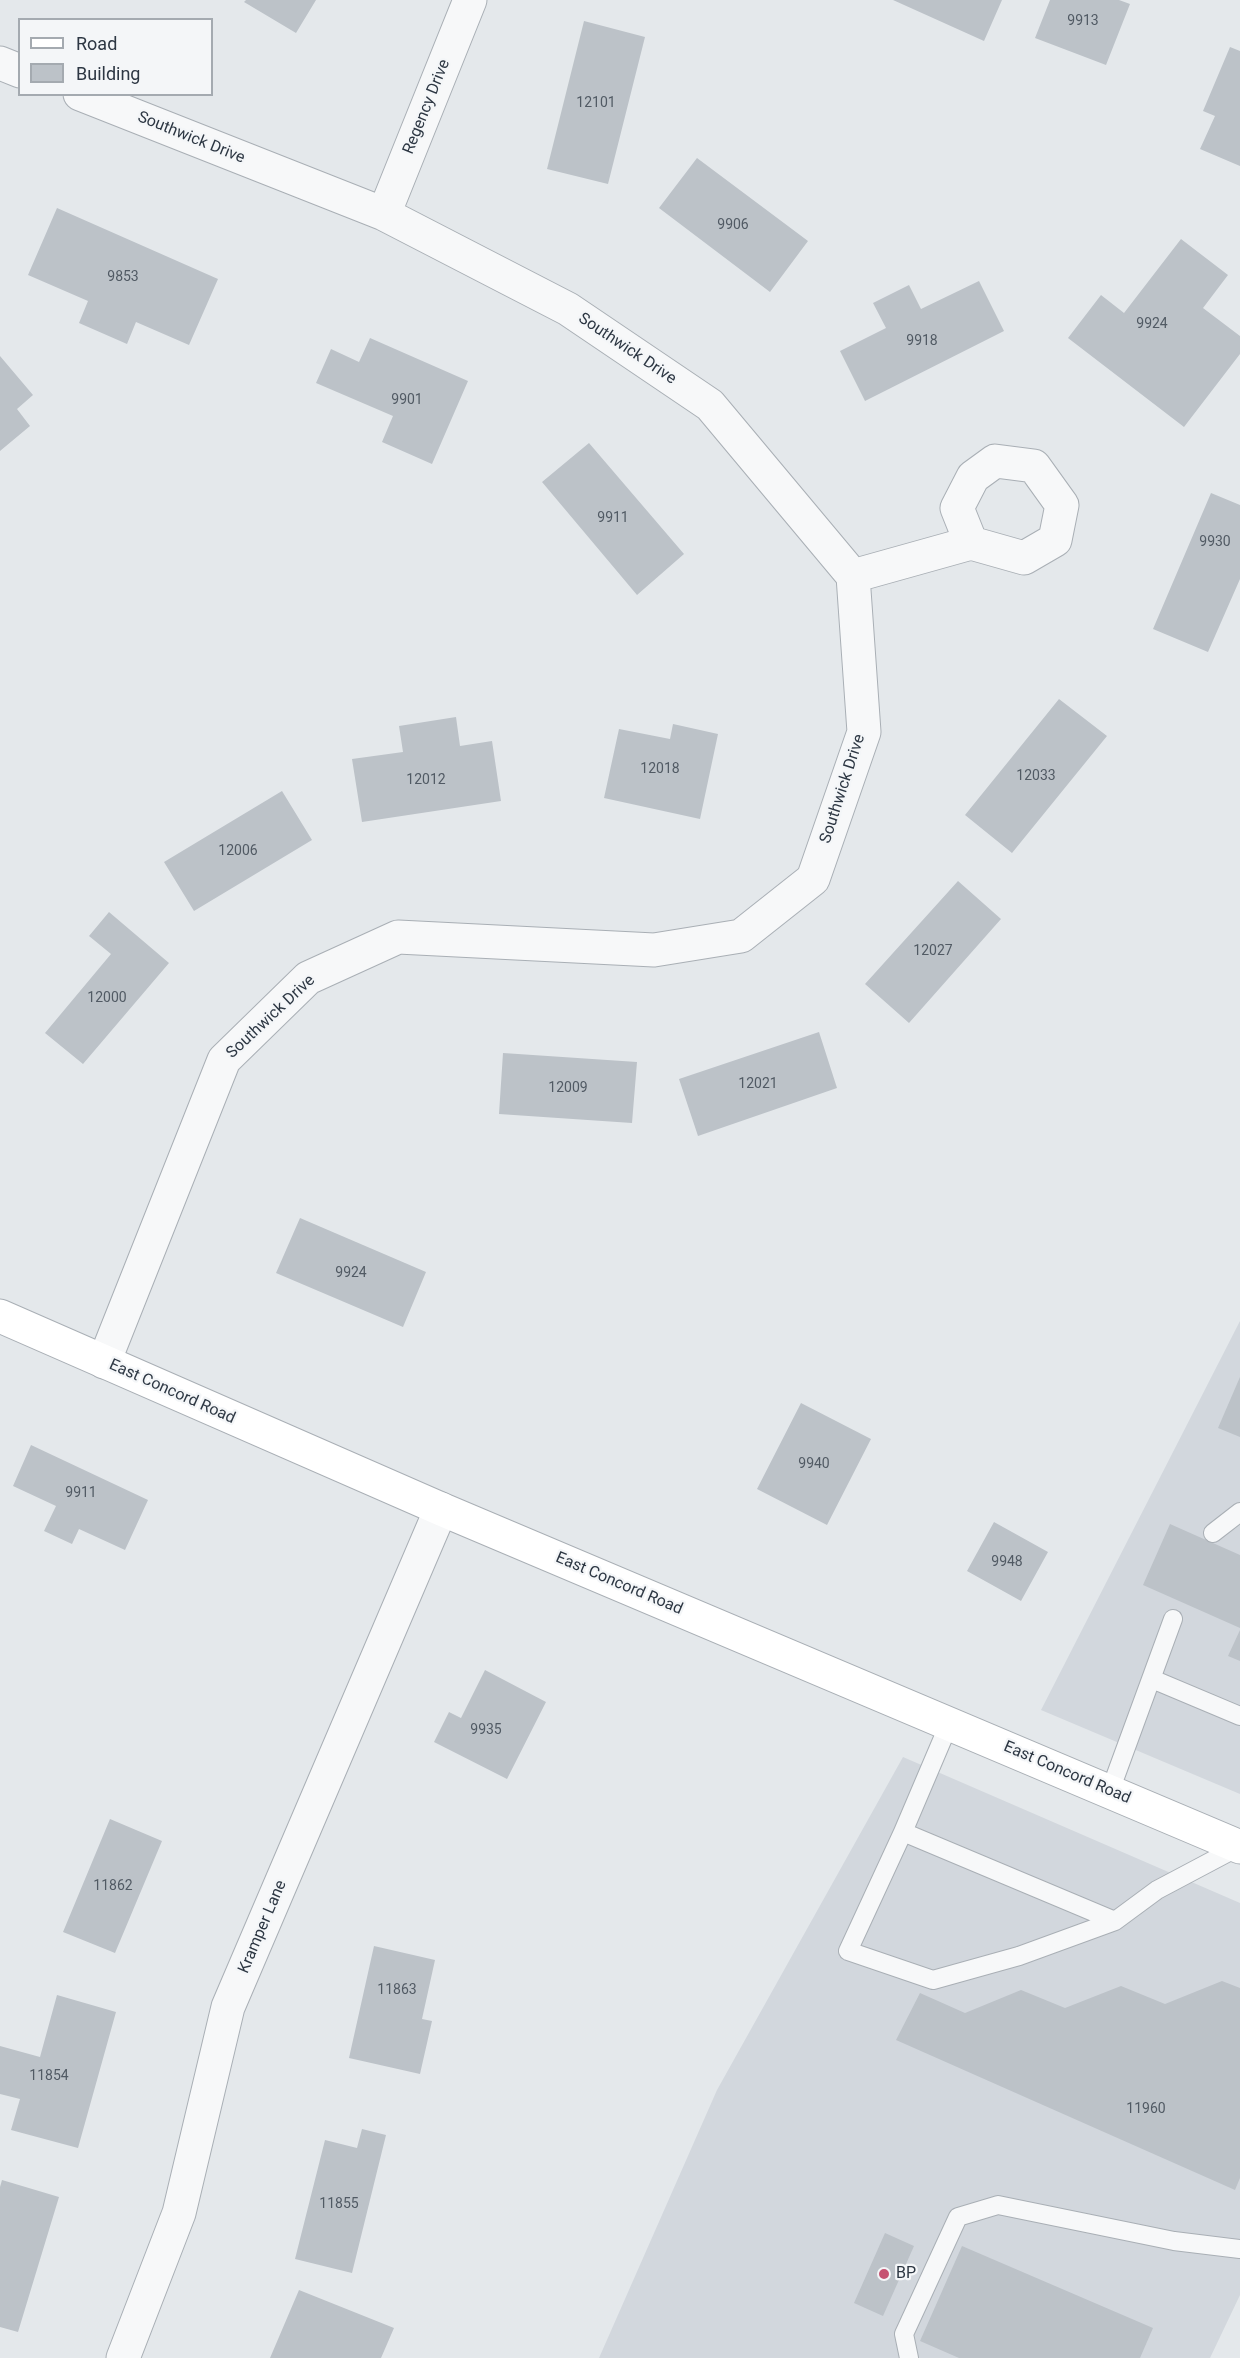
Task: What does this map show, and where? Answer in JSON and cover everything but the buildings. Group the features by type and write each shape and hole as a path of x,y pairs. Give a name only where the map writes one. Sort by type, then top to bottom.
{"street":[{"name":"Regency Drive","path":"384,214 470,0"},
{"path":"0,63 18,70"},
{"name":"Southwick Drive","path":"85,96 384,214 568,309 710,405 853,576 864,732 813,879 741,936 654,950 398,937 308,978 224,1060 104,1362"},
{"path":"853,576 971,543"},
{"name":"East Concord Road","path":"0,1316 441,1509 1240,1847"},
{"name":"Kramper Lane","path":"123,2358 179,2213 228,2007 441,1509"}],"lane":[{"path":"1214,1533 1240,1512"},
{"path":"1110,1791 1173,1619"},
{"path":"1152,1679 1240,1716"},
{"path":"949,1724 903,1832 848,1951 933,1980 1019,1956 1115,1921 1157,1890 1240,1847"},
{"path":"903,1832 1115,1921"},
{"path":"909,2358 904,2334 958,2217 998,2205 1174,2241 1240,2249"}],"shaded area":[{"path":"1240,1321 1240,1794 1041,1710"},
{"path":"903,1757 1240,1903 1240,2295 1210,2358 599,2358 717,2090"}],"place":[{"name":"BP","path":"884,2274"}]}
